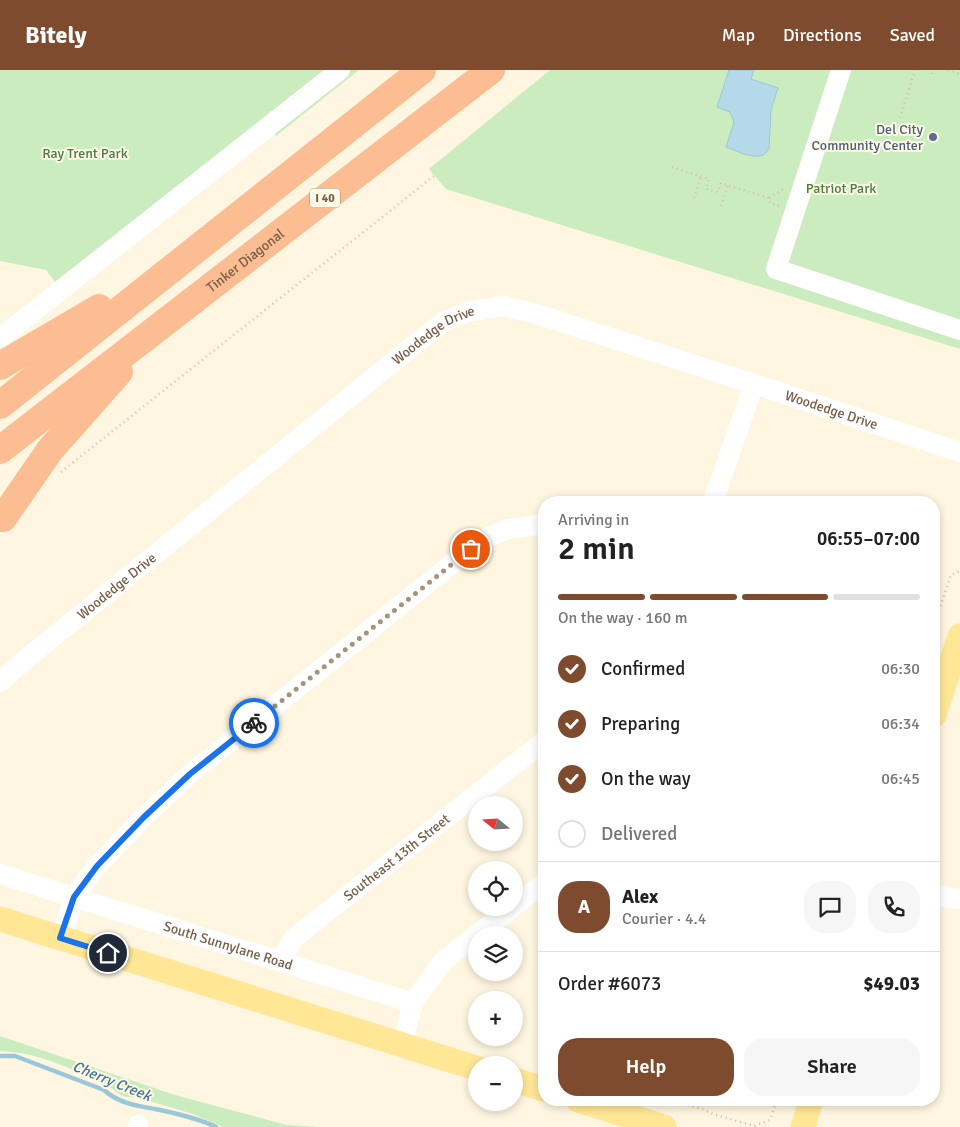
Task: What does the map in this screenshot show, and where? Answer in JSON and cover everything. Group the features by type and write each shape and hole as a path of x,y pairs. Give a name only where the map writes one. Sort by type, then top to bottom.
{"highway":[{"path":"0,405 422,70"},
{"name":"Tinker Diagonal","path":"0,450 491,70"},
{"path":"0,366 194,250"},
{"path":"2,519 50,450 159,326"}],"main road":[{"path":"940,697 960,636"},
{"path":"0,919 468,1066"},
{"path":"523,1083 538,1087"},
{"path":"597,1106 664,1127"},
{"path":"803,1127 809,1106"}],"street":[{"path":"0,338 340,70"},
{"path":"841,70 776,269 960,330"},
{"name":"Woodedge Drive","path":"0,682 41,646 419,341 445,321 470,311 504,306 533,313 960,452"},
{"path":"716,496 754,384"},
{"path":"60,938 74,897 97,866 144,817 190,774 483,539 508,529 538,525"},
{"name":"Southeast 13th Street","path":"279,961 294,938 538,746"},
{"name":"South Sunnylane Road","path":"0,874 413,1003"},
{"path":"523,899 538,888"},
{"path":"940,896 960,899"},
{"path":"488,926 501,916"},
{"path":"402,1045 413,1003 443,961 468,941"}],"path":[{"path":"900,118 915,70"},
{"path":"932,74 934,70"},
{"path":"948,70 960,74"},
{"path":"672,167 709,179 706,189 718,192 721,183 769,198"},
{"path":"58,474 434,176"},
{"path":"694,198 701,176"},
{"path":"721,206 728,185"},
{"path":"940,607 951,575 960,571"},
{"path":"692,1106 754,1126 770,1120 775,1106"}],"green space":[{"name":"Ray Trent Park","path":"0,70 359,70 276,136 265,119 56,283 46,270 0,261"},
{"name":"Patriot Park","path":"550,70 960,70 960,349 446,189 429,169"},
{"path":"0,1036 175,1095 287,1125 318,1127 223,1127 193,1114 136,1097 123,1096 86,1076 44,1059 15,1052 0,1051"}],"water":[{"path":"729,70 754,70 751,79 778,88 771,110 769,148 761,156 743,154 726,147 734,122 730,112 717,107"}],"waterway":[{"name":"Cherry Creek","path":"0,1056 15,1056 104,1090 115,1098 128,1103 186,1116 216,1127"}],"way so far":[{"path":"254,723 471,549"}],"place":[{"name":"Del City Community Center","path":"933,137"}],"route":[{"path":"108,953 60,938 74,897 97,866 144,817 190,774 254,723"}]}
